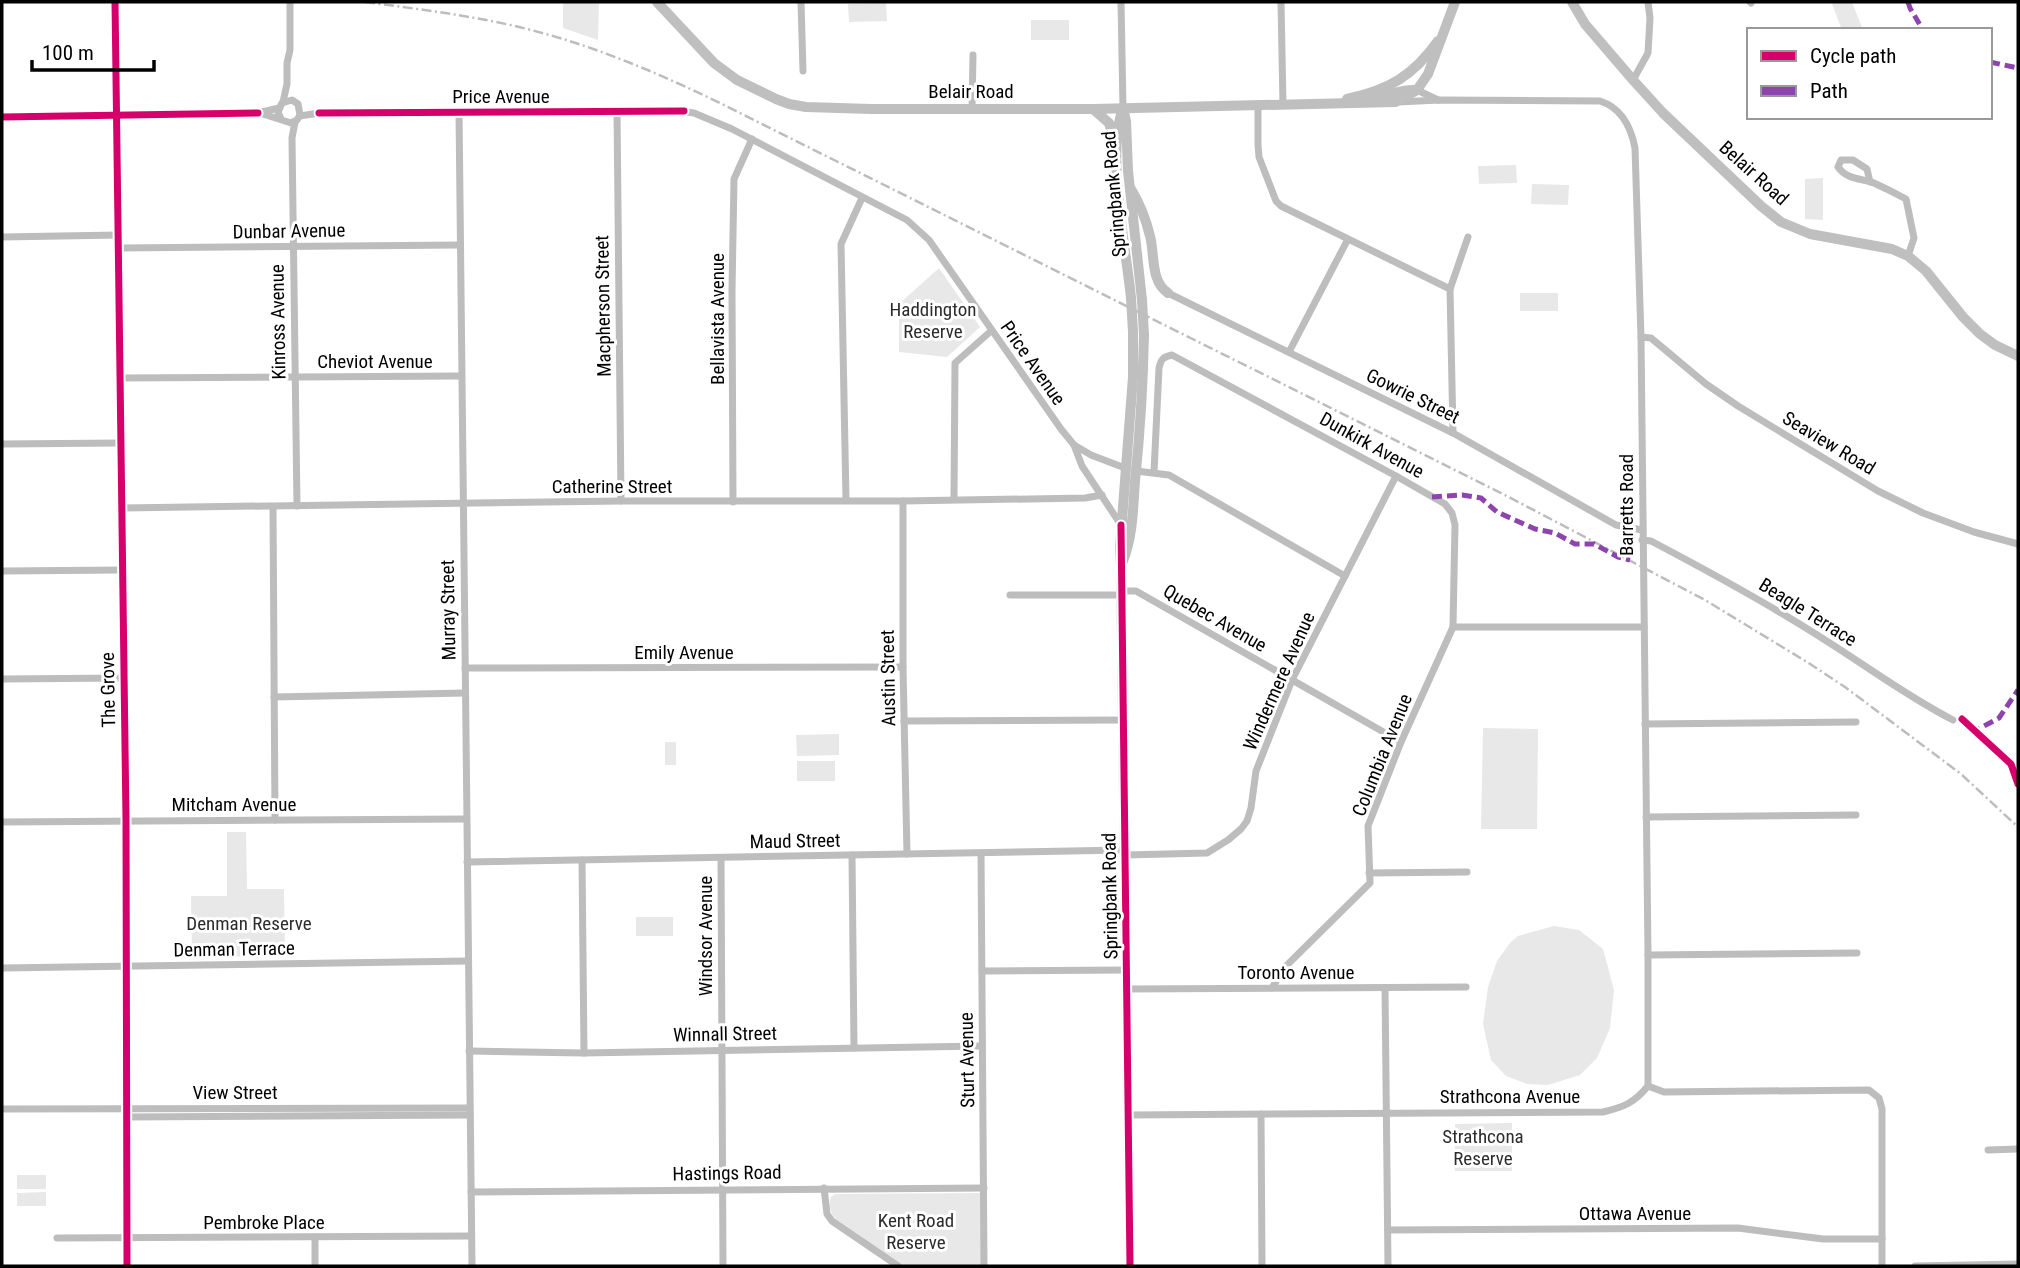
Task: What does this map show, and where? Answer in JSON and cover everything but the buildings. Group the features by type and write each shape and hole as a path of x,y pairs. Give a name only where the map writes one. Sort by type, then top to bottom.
{"main road":[{"name":"Belair Road","path":"657,2 714,64 765,95 789,104 871,109 1093,109 1395,102 1417,90 1428,74 1455,2"},
{"name":"Belair Road","path":"1572,2 1584,24 1664,113 1781,222 1810,234 1892,249 1908,257 1926,271 1980,334 2018,356"},
{"name":"Belair Road","path":"1323,104 1361,96 1389,86 1412,71 1444,32"},
{"path":"1361,96 1385,96 1403,90 1417,90"},
{"name":"Springbank Road","path":"1121,565 1129,547 1141,414 1144,335 1122,219 1116,150 1118,121 1123,108"},
{"name":"Springbank Road","path":"1123,108 1140,276 1133,332 1133,377 1121,525 1130,1266"},
{"path":"1093,109 1109,123 1116,150"},
{"path":"1129,186 1141,207 1151,238 1158,283 1168,293"},
{"path":"1140,276 1154,263"},
{"path":"1125,468 1136,471"}],"street":[{"name":"The Grove","path":"115,2 126,820 127,1266"},
{"path":"801,2 803,71"},
{"path":"1121,2 1123,108"},
{"path":"1281,2 1283,105"},
{"path":"1633,80 1648,53 1648,2"},
{"path":"287,85 278,112 293,115 287,85 290,3"},
{"path":"972,109 973,55"},
{"name":"Barretts Road","path":"1417,90 1439,100"},
{"name":"Price Avenue","path":"258,113 288,100 293,115"},
{"name":"Barretts Road","path":"1395,102 1600,101 1619,111 1632,134 1635,148 1641,337 1648,1086"},
{"path":"1258,106 1259,158 1276,201 1281,206 1450,289"},
{"name":"Price Avenue","path":"2,117 673,110 694,113 752,139 907,220 920,230 1074,445 1082,466 1121,525"},
{"name":"Macpherson Street","path":"617,111 621,501"},
{"name":"Murray Street","path":"459,112 472,1266"},
{"name":"Kinross Avenue","path":"293,115 297,506"},
{"name":"Bellavista Avenue","path":"733,502 734,179 752,139"},
{"path":"1870,182 1906,199 1914,238 1908,257"},
{"path":"846,500 841,244 862,198"},
{"path":"2,237 118,235"},
{"path":"1453,433 1450,289 1468,237"},
{"path":"1289,352 1348,239"},
{"name":"Dunbar Avenue","path":"119,248 460,245"},
{"name":"Gowrie Street","path":"1168,293 1453,433 1616,525 1642,530"},
{"path":"954,499 955,363 991,331"},
{"name":"Seaview Road","path":"1641,337 1651,338 1706,384 1738,406 1878,491 1923,513 1974,532 2018,544"},
{"name":"Dunkirk Avenue","path":"1154,472 1158,368 1160,360 1172,355 1445,504 1452,513 1455,525 1453,627"},
{"name":"Cheviot Avenue","path":"120,378 461,376"},
{"path":"2,444 121,443"},
{"name":"Price Avenue","path":"1074,445 1091,455 1125,468"},
{"path":"1136,471 1169,475 1346,576"},
{"name":"Windermere Avenue","path":"1125,853 1207,853 1217,848 1247,821 1256,771 1293,680 1396,476"},
{"name":"Catherine Street","path":"122,508 621,501 904,501 1085,498 1101,495"},
{"name":"Austin Street","path":"904,501 903,667 907,854"},
{"path":"272,507 275,820"},
{"name":"Beagle Terrace","path":"1642,540 1660,545 1775,608 1917,701 1953,720"},
{"path":"2,571 122,570"},
{"name":"Quebec Avenue","path":"1010,595 1136,591 1401,742"},
{"path":"1453,627 1644,627"},
{"name":"Columbia Avenue","path":"1369,873 1368,826 1401,742 1453,627"},
{"name":"Emily Avenue","path":"464,668 903,667"},
{"path":"2,679 124,678"},
{"path":"274,697 465,693"},
{"path":"904,721 1123,720"},
{"path":"1645,724 1856,722"},
{"path":"1646,817 1856,815"},
{"name":"Mitcham Avenue","path":"2,822 466,819"},
{"name":"Sturt Avenue","path":"981,853 984,1266"},
{"name":"Maud Street","path":"467,862 1125,853"},
{"path":"852,855 854,1048"},
{"name":"Windsor Avenue","path":"721,858 723,1266"},
{"path":"582,860 584,1053"},
{"path":"1272,988 1284,967 1370,883 1369,873 1467,872"},
{"path":"1648,955 1857,953"},
{"name":"Denman Terrace","path":"2,968 468,961"},
{"path":"982,971 1126,970"},
{"name":"Toronto Avenue","path":"1126,989 1466,987"},
{"path":"1385,988 1388,1266"},
{"name":"Winnall Street","path":"469,1051 584,1053 982,1046"},
{"path":"1648,1086 1664,1093 1868,1090 1879,1098 1882,1109 1882,1266"},
{"name":"Strathcona Avenue","path":"1128,1115 1603,1112 1622,1108 1639,1097 1648,1086"},
{"name":"View Street","path":"2,1109 127,1113 469,1111"},
{"path":"1261,1114 1262,1266"},
{"path":"1988,1150 2018,1149"},
{"path":"824,1188 827,1214 832,1221 898,1266"},
{"name":"Hastings Road","path":"471,1192 984,1188"},
{"name":"Ottawa Avenue","path":"1388,1230 1738,1228 1814,1238 1882,1239"},
{"name":"Pembroke Place","path":"57,1238 471,1236"},
{"path":"315,1237 315,1266"},
{"path":"1915,1266 2018,1264"}],"green space":[{"path":"563,2 599,2 598,40 563,28"},
{"path":"1852,2 1862,28 1841,28 1832,4"},
{"path":"886,3 887,21 849,22 848,4"},
{"path":"1031,20 1069,20 1069,40 1031,40"},
{"path":"1516,165 1517,183 1479,184 1478,166"},
{"path":"1823,178 1823,220 1805,219 1805,179"},
{"path":"1532,184 1569,185 1568,205 1531,204"},
{"name":"Haddington Reserve","path":"939,268 980,327 947,357 899,352 899,304"},
{"path":"1520,293 1558,293 1558,311 1520,311"},
{"path":"1483,728 1538,729 1537,829 1481,829"},
{"path":"839,734 839,755 797,756 796,735"},
{"path":"665,742 676,742 676,765 665,765"},
{"path":"797,761 835,761 835,781 797,781"},
{"name":"Denman Reserve","path":"227,832 246,832 247,889 284,889 285,956 192,957 191,896 227,896"},
{"path":"636,917 673,917 673,936 636,936"},
{"path":"1554,926 1579,930 1603,949 1614,990 1610,1028 1597,1058 1580,1075 1548,1085 1527,1084 1506,1076 1491,1060 1483,1024 1488,987 1497,961 1510,943 1518,936"},
{"name":"Strathcona Reserve","path":"1512,1123 1512,1171 1455,1171 1455,1124"},
{"path":"17,1175 46,1175 46,1189 17,1189"},
{"path":"46,1192 46,1206 17,1206 17,1193"},
{"name":"Kent Road Reserve","path":"982,1193 982,1266 903,1266 836,1219 830,1206 831,1197 835,1194"}],"railway":[{"path":"365,2 481,19 547,34 631,63 738,112 1503,494 1705,600 1845,687 1961,774 2018,827"}],"marked path":[{"path":"1908,2 1922,28"},
{"path":"1992,62 2018,68"},
{"path":"1432,497 1462,495 1481,498 1497,512 1535,529 1555,533 1575,544 1594,544 1618,557 1630,560"},
{"path":"1971,733 1999,718 2018,690"}],"cycle path":[{"path":"115,2 126,820 127,1266"},
{"path":"319,113 684,111"},
{"path":"2,117 258,113"},
{"path":"1121,525 1130,1266"},
{"path":"1962,719 2011,764 2018,784"}]}
